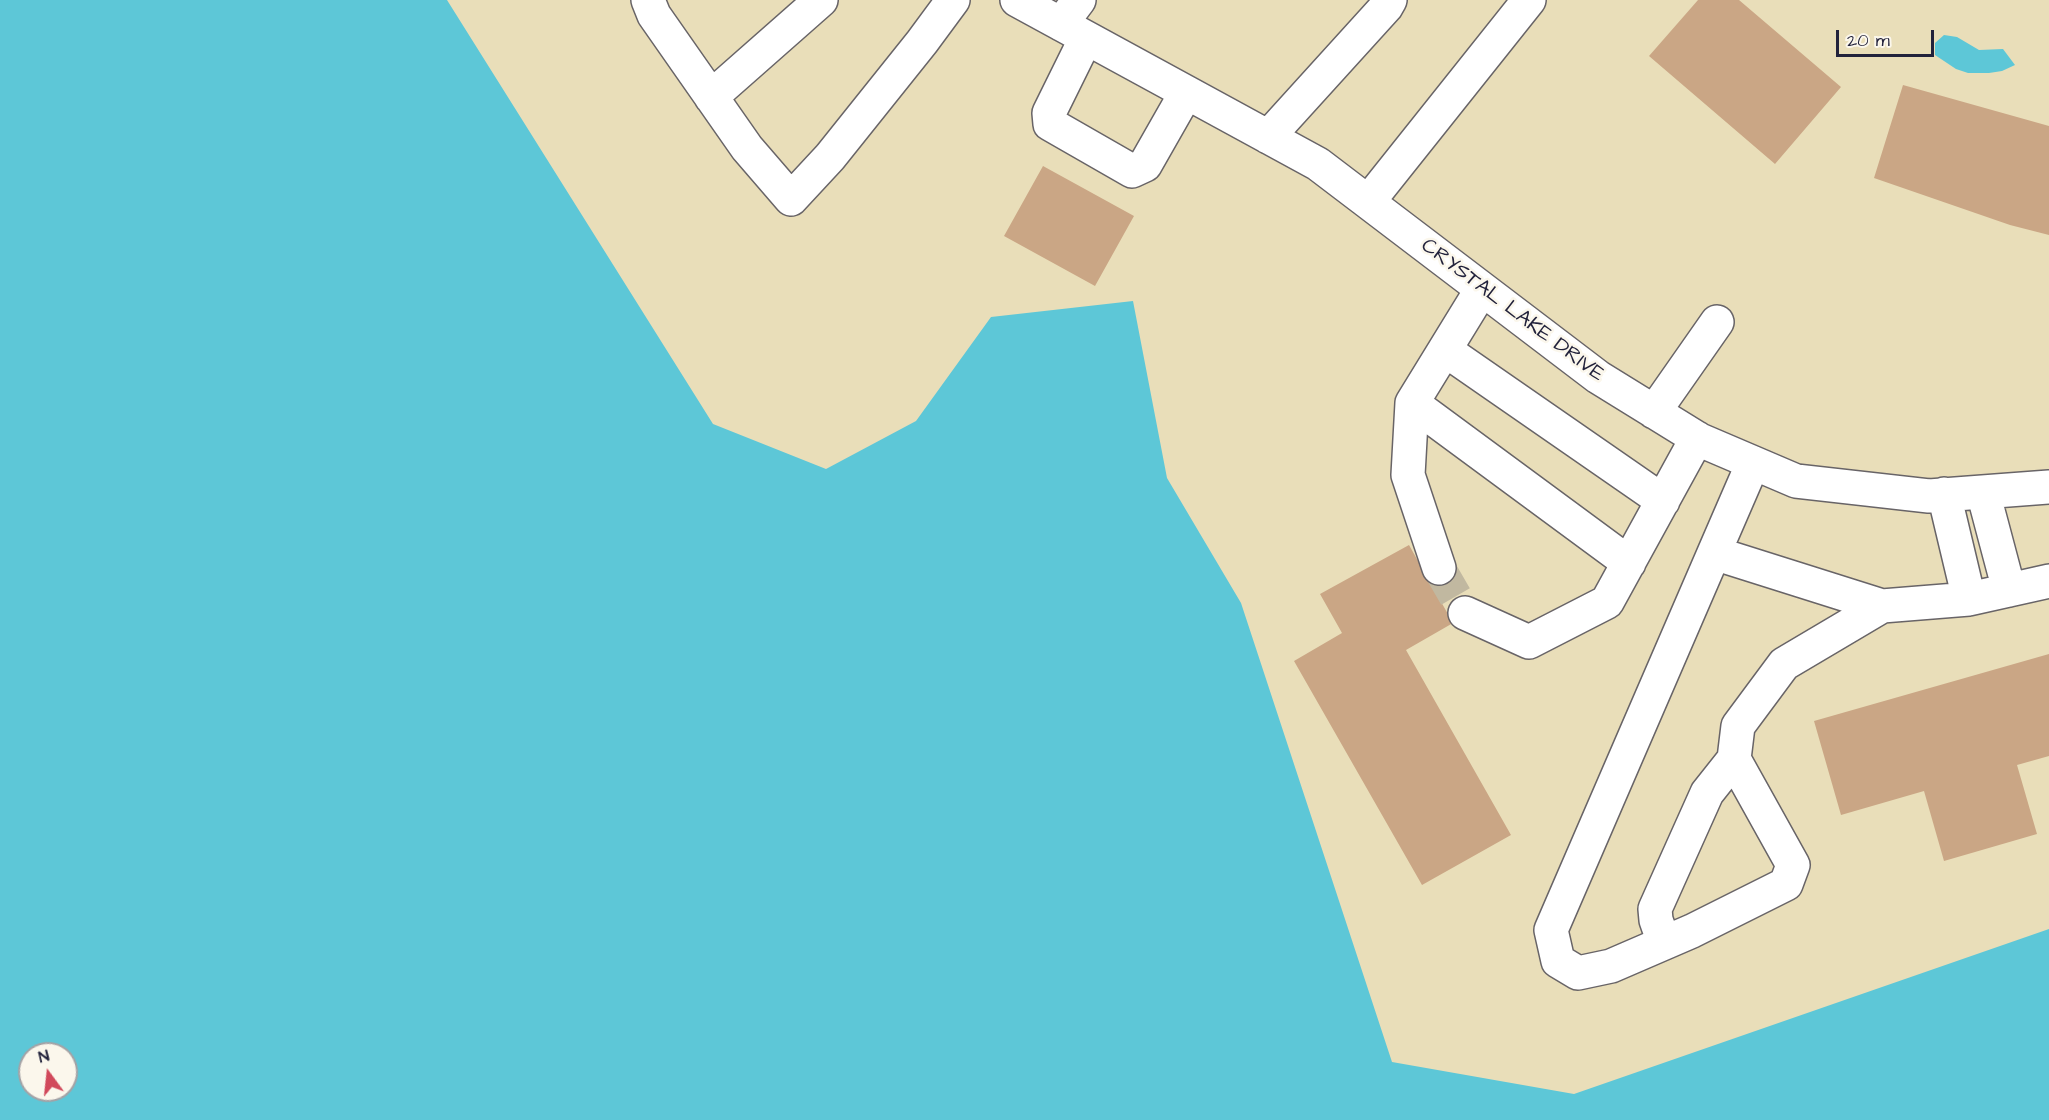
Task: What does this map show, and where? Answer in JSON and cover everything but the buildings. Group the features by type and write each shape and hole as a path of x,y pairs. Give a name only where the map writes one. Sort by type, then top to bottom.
{"street":[{"path":"648,0 654,15 747,148 790,199 830,157 953,0"},
{"path":"711,97 821,0"},
{"name":"CRYSTAL LAKE DRIVE","path":"1017,0 1075,21 1186,93 1318,164 1598,376 1698,438 1796,481 1929,496 2049,487"},
{"path":"1268,137 1390,0"},
{"path":"1368,202 1529,0"},
{"path":"1075,21 1049,113 1050,124 1132,171 1145,165 1186,93"},
{"path":"1439,568 1408,476 1412,403 1482,289"},
{"path":"1654,412 1717,322"},
{"path":"1444,350 1663,501"},
{"path":"1412,403 1629,563"},
{"path":"1465,613 1529,642 1607,602 1698,438"},
{"path":"1734,759 1793,865 1786,884 1611,966 1578,973 1558,961 1551,930 1753,463"},
{"path":"1983,492 2009,590"},
{"path":"1944,494 1969,599"},
{"path":"1714,553 1882,606 1969,599 2049,581"},
{"path":"1664,943 1656,920 1655,909 1707,793 1734,759 1738,726 1784,663 1882,606"}],"water":[{"path":"0,0 447,0 713,424 826,469 916,421 991,317 1133,301 1167,478 1241,603 1392,1062 1574,1094 2049,929 2049,1120 0,1120"},
{"path":"1944,35 1957,37 1979,50 2003,49 2015,65 2002,71 1989,73 1968,73 1956,69 1935,55 1935,43"}],"tunnel":[{"path":"1439,568 1465,613"}]}
